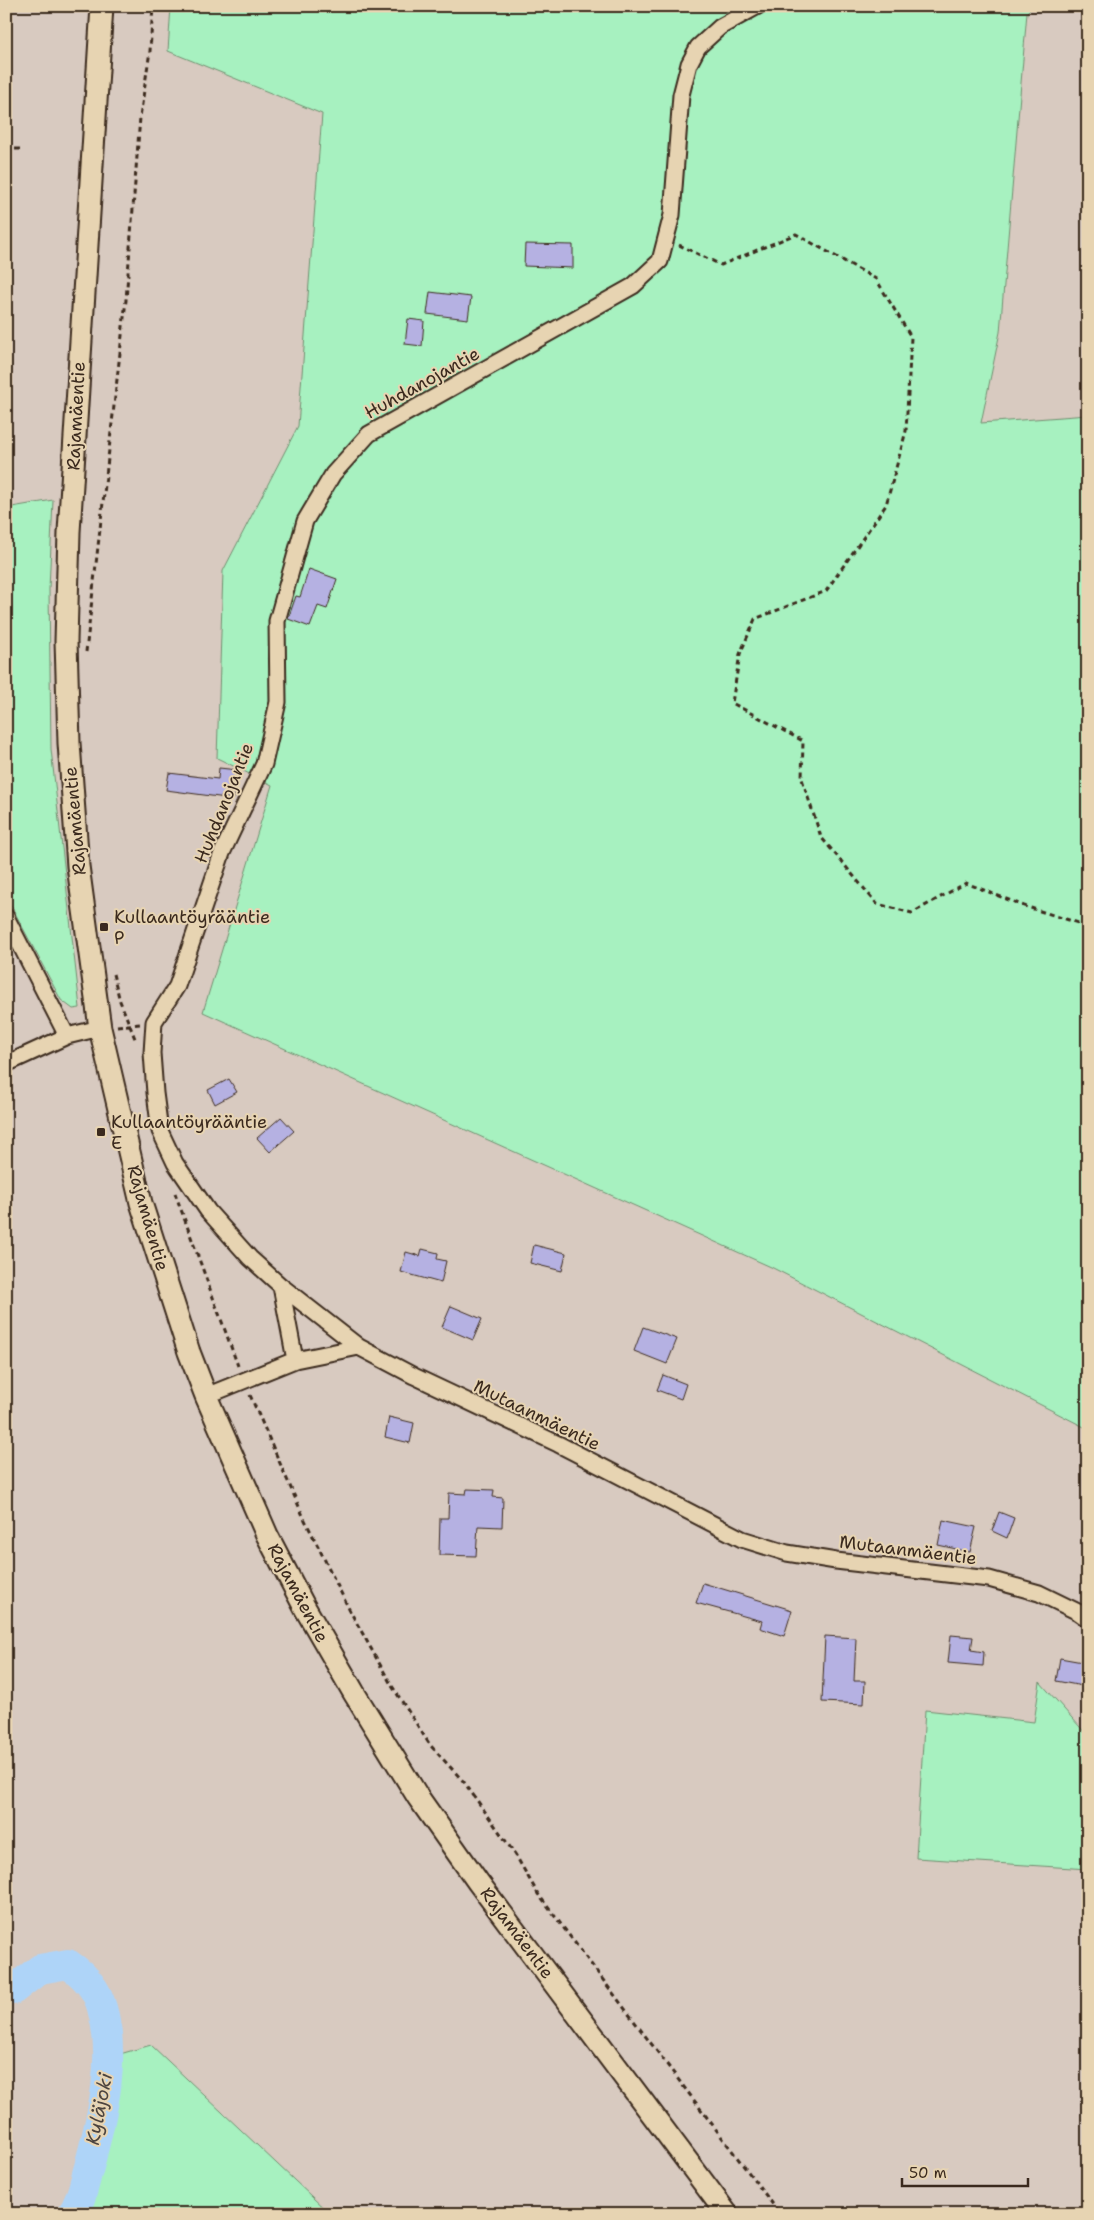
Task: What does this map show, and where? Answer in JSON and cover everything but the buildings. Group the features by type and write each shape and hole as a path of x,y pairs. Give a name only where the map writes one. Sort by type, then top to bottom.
{"main road":[{"name":"Rajamäentie","path":"102,6 70,522 66,641 69,743 78,866 100,1028 141,1203 189,1352 206,1396 267,1535 305,1608 354,1694 418,1797 478,1882 727,2214"}],"street":[{"name":"Huhdanojantie","path":"154,1022 176,986 222,853 264,764 278,702 277,621 305,521 333,474 369,434 633,286 660,261 672,215 681,95 689,64 698,47 720,27 758,6"},
{"path":"6,918 67,1036"},
{"name":"Mutaanmäentie","path":"154,1022 152,1052 160,1131 175,1163 208,1211 250,1258 281,1286 359,1347 414,1376 558,1444 742,1539 787,1553 836,1561 989,1579 1039,1593 1088,1619"},
{"path":"6,1064 67,1036 100,1028"},
{"path":"281,1286 295,1360"},
{"path":"206,1396 295,1360 359,1347"}],"path":[{"path":"86,653 126,300 140,118 150,51 153,6"},
{"path":"6,149 22,149"},
{"path":"666,239 721,264 796,234 876,279 912,337 906,431 886,505 826,591 755,619 740,654 732,703 803,741 802,780 821,837 877,904 912,913 966,883 1024,906 1088,926"},
{"path":"113,973 120,1001 138,1046"},
{"path":"100,1028 154,1022"},
{"path":"174,1189 244,1382 304,1518 350,1611 392,1686 430,1745 464,1782 515,1854 538,1894 780,2214"}],"green space":[{"path":"171,6 1033,6 1027,12 1000,332 981,423 1088,415 1088,1429 771,1267 203,1012 272,785 217,758 223,571 298,426 322,114 168,51"},
{"path":"53,500 49,589 51,749 80,1008 73,1009 61,1000 6,896 6,508"},
{"path":"1040,1682 1088,1736 1088,1869 916,1858 925,1710 1034,1722"},
{"path":"151,2045 330,2214 78,2214 104,2158 120,2054"}],"waterway":[{"name":"Kyläjoki","path":"6,1990 13,1990 40,1969 68,1964 89,1983 100,2001 108,2048 106,2088 99,2128 89,2167 80,2197 72,2214"}],"place":[{"name":"Kullaantöyrääntie P","path":"104,927"},
{"name":"Kullaantöyrääntie E","path":"101,1132"}]}
